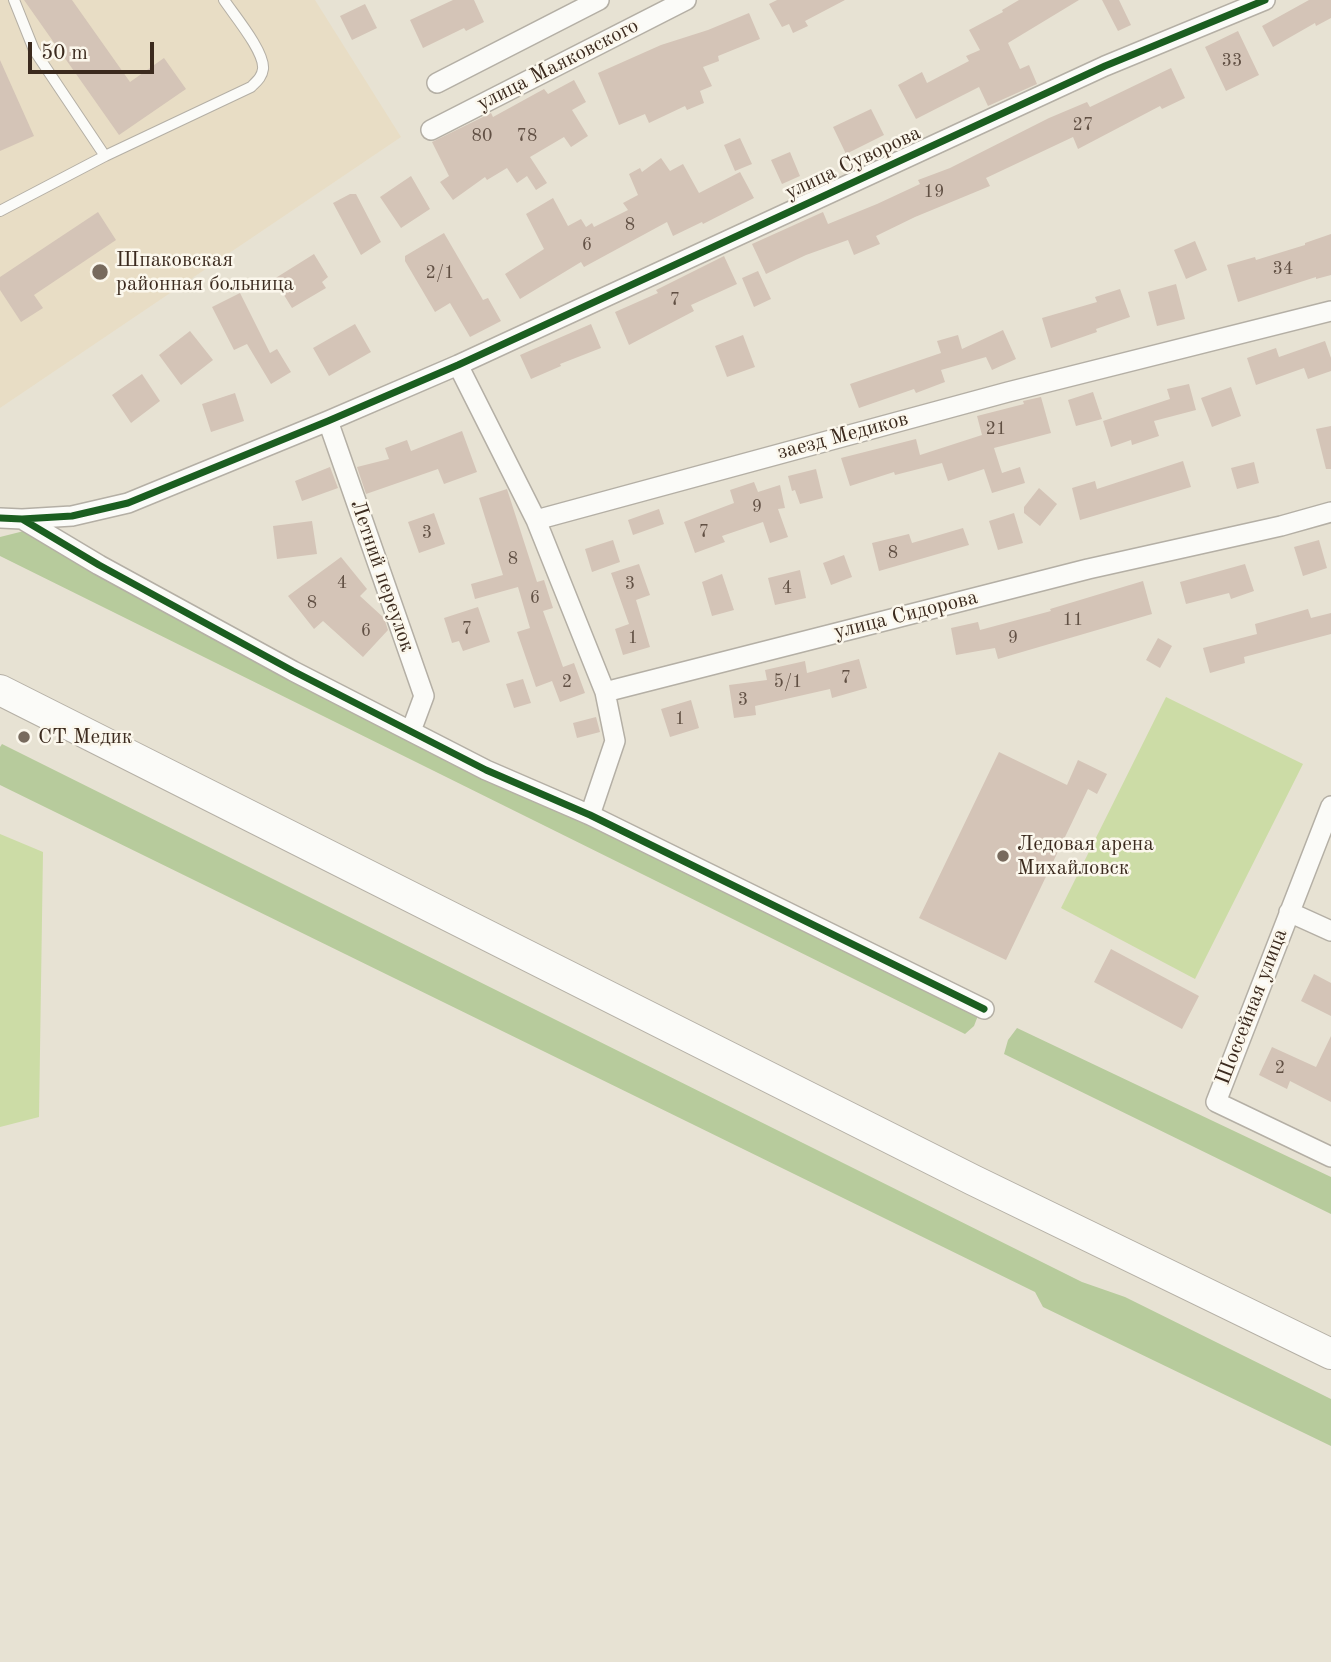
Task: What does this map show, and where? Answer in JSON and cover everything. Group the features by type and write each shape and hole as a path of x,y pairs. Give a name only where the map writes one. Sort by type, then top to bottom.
{"main road":[{"path":"0,691 973,1180 1331,1354"}],"street":[{"name":"улица Маяковского","path":"437,83 599,0"},
{"name":"улица Маяковского","path":"431,130 686,0"},
{"name":"улица Суворова","path":"0,518 72,516 128,503 458,365 1242,4 1265,0"},
{"name":"заезд Медиков","path":"536,520 1007,392 1331,311"},
{"path":"458,365 536,520 605,692 615,741 590,815"},
{"name":"Летний переулок","path":"328,421 424,696 411,732"},
{"name":"улица Сидорова","path":"605,692 1088,569 1281,526 1331,512"},
{"path":"22,519 110,571 411,732 590,815 984,1009"},
{"path":"1331,806 1289,912 1331,931"},
{"name":"Шоссейная улица","path":"1289,912 1216,1102 1331,1157"}],"lane":[{"path":"14,0 34,50 105,156"},
{"path":"0,211 105,156 251,87 260,79 264,66 260,54 224,0"}],"shaded area":[{"name":"Шпаковская районная больница","path":"0,0 315,0 401,137 0,408"}],"green space":[{"path":"24,531 979,1013 974,1026 965,1034 0,556 0,537"},
{"path":"1166,697 1303,764 1195,979 1061,908"},
{"path":"2,744 1082,1282 1125,1297 1331,1399 1331,1446 1043,1307 1035,1292 0,785"},
{"path":"0,834 43,852 39,1117 0,1127"},
{"path":"1017,1028 1331,1177 1331,1214 1004,1054 1008,1040"}],"building":[{"path":"24,0 72,0 130,82 164,58 186,89 119,135"},
{"path":"453,0 474,0 484,22 466,31 464,28 423,48 410,20"},
{"path":"777,0 845,0 805,21 808,26 793,33 789,24 782,27 769,4"},
{"path":"1019,0 1079,0 1008,43 1020,69 1029,65 1037,84 988,106 979,87 916,119 898,85 922,72 927,83 969,61 966,56 980,50 969,30"},
{"path":"1102,0 1119,0 1131,25 1118,31"},
{"path":"1309,0 1331,0 1331,18 1316,26 1315,23 1273,47 1262,26"},
{"path":"365,4 377,28 352,40 340,16"},
{"path":"749,13 760,39 718,56 719,61 703,67 712,86 700,91 704,103 687,110 685,106 649,123 645,114 619,125 598,73 661,45"},
{"path":"1238,31 1259,75 1226,91 1205,47"},
{"path":"0,60 34,136 0,151"},
{"path":"1171,68 1185,98 1162,109 1160,106 1078,149 1073,137 986,178 990,186 876,236 880,244 854,255 848,240 806,255 766,274 752,244 823,212 828,224 877,204 920,184 918,180 950,168 1049,118 1087,102 1090,107"},
{"path":"574,80 586,102 572,110 588,136 571,147 564,137 530,157 547,183 536,190 527,176 517,183 507,168 487,180 485,177 453,200 440,182 449,176 432,142 491,113 493,117 544,89 548,94"},
{"path":"871,109 884,135 846,154 833,127"},
{"path":"740,138 752,164 735,171 724,145"},
{"path":"790,152 800,176 782,184 771,160"},
{"path":"661,158 670,171 683,164 699,193 740,172 754,198 673,236 667,222 584,267 581,262 520,299 505,274 544,249 526,214 553,198 568,226 581,219 586,227 592,223 594,227 628,210 623,203 638,195 629,174 640,168 642,172"},
{"path":"411,176 430,209 401,228 380,197"},
{"path":"350,194 356,194 381,242 361,255 333,203"},
{"path":"98,212 116,240 34,295 43,308 21,322 0,290 0,277"},
{"path":"444,233 483,300 488,298 501,321 470,337 450,303 435,312 405,261 405,256"},
{"path":"1331,234 1331,275 1316,277 1238,302 1227,265 1255,257 1256,260"},
{"path":"1195,241 1207,270 1186,279 1174,250"},
{"path":"314,254 328,277 322,282 326,288 292,308 274,279"},
{"path":"724,256 737,284 691,305 694,311 629,345 615,312 658,293 656,290"},
{"path":"758,271 771,299 754,307 742,278"},
{"path":"1176,284 1185,319 1157,326 1148,292"},
{"path":"1120,289 1130,317 1051,348 1042,318 1097,302 1095,297"},
{"path":"240,293 270,353 277,349 291,372 271,384 247,344 234,350 212,307"},
{"path":"355,324 371,352 329,376 313,348"},
{"path":"591,324 601,348 531,379 520,355"},
{"path":"1003,330 1016,359 992,370 986,357 941,370 945,382 916,393 914,389 859,408 850,384 941,353 937,341 958,335 962,349"},
{"path":"190,331 213,360 181,385 159,355"},
{"path":"743,335 755,367 727,377 715,346"},
{"path":"1325,341 1331,358 1331,371 1308,379 1304,368 1256,385 1247,358 1276,348 1279,357"},
{"path":"142,374 160,401 131,423 112,395"},
{"path":"1189,384 1196,410 1154,421 1159,436 1132,445 1131,440 1111,447 1103,421 1170,399 1167,389"},
{"path":"1231,387 1241,416 1212,427 1201,398"},
{"path":"1093,392 1102,419 1076,426 1068,400"},
{"path":"235,393 244,421 211,432 202,404"},
{"path":"1041,397 1051,433 994,448 1002,473 1020,467 1025,483 992,493 984,469 948,481 942,463 895,475 894,472 850,486 841,458 916,439 920,455 982,435 977,416"},
{"path":"1331,426 1331,469 1326,469 1316,429"},
{"path":"462,431 477,472 444,484 438,469 366,494 357,467 389,459 385,448 407,440 411,451"},
{"path":"1183,461 1191,487 1080,520 1072,488 1095,481 1097,489"},
{"path":"1254,462 1259,483 1237,489 1231,468"},
{"path":"330,467 338,488 302,501 295,481"},
{"path":"816,469 823,498 800,504 795,490 792,491 788,476"},
{"path":"754,482 758,492 780,485 785,508 778,509 788,537 770,543 763,522 722,536 725,542 695,553 684,522 734,503 730,490"},
{"path":"1039,488 1057,504 1040,526 1024,513 1024,507"},
{"path":"507,489 537,582 544,580 553,608 543,611 563,667 574,663 585,693 560,702 552,681 536,687 517,632 530,628 518,587 475,599 471,584 503,575 479,498"},
{"path":"659,509 664,524 633,535 628,520"},
{"path":"434,513 445,544 419,553 408,522"},
{"path":"1014,513 1023,543 998,550 989,521"},
{"path":"312,521 317,554 277,559 273,526"},
{"path":"963,528 969,545 879,571 872,543 909,534 912,543"},
{"path":"613,540 620,562 592,572 585,549"},
{"path":"1319,540 1327,568 1303,576 1294,547"},
{"path":"844,555 852,577 831,585 823,563"},
{"path":"341,557 367,589 360,596 384,618 388,630 363,657 323,621 314,629 288,596"},
{"path":"639,564 650,595 636,600 650,647 623,655 615,629 629,624 611,573"},
{"path":"1245,564 1254,591 1231,599 1229,593 1186,604 1180,582"},
{"path":"800,570 806,598 775,605 768,578"},
{"path":"722,574 734,610 712,616 702,582"},
{"path":"1143,581 1152,614 998,659 995,648 956,655 951,628 978,622 980,630 1051,611 1050,609"},
{"path":"478,607 490,642 463,651 459,641 452,643 444,618"},
{"path":"1308,609 1311,618 1331,613 1331,634 1244,657 1245,663 1210,673 1203,648 1257,634 1255,624"},
{"path":"1158,638 1172,646 1160,668 1146,660"},
{"path":"859,659 867,688 832,698 830,689 755,706 756,715 734,718 729,685 767,680 765,670 805,661 807,673"},
{"path":"523,679 531,703 514,708 506,684"},
{"path":"691,700 699,728 670,737 661,709"},
{"path":"596,717 600,732 577,738 573,723"},
{"name":"Ледовая арена Михайловск","path":"999,752 1067,785 1078,760 1107,774 1097,794 1088,789 1006,960 919,918"},
{"path":"1111,949 1199,996 1182,1029 1094,982"},
{"path":"1314,974 1331,983 1331,1016 1301,1001"},
{"path":"1331,1036 1331,1102 1290,1081 1287,1089 1259,1075 1272,1047 1316,1067"}],"cycle path":[{"path":"22,519 72,516 128,503 328,421 458,365 1105,66 1265,0"},
{"path":"0,518 22,519 99,565 293,671 486,770 590,815 984,1009"}],"place":[{"name":"Шпаковская районная больница","path":"100,272"},
{"name":"СТ Медик","path":"24,737"},
{"name":"Ледовая арена Михайловск","path":"1003,856"}]}
